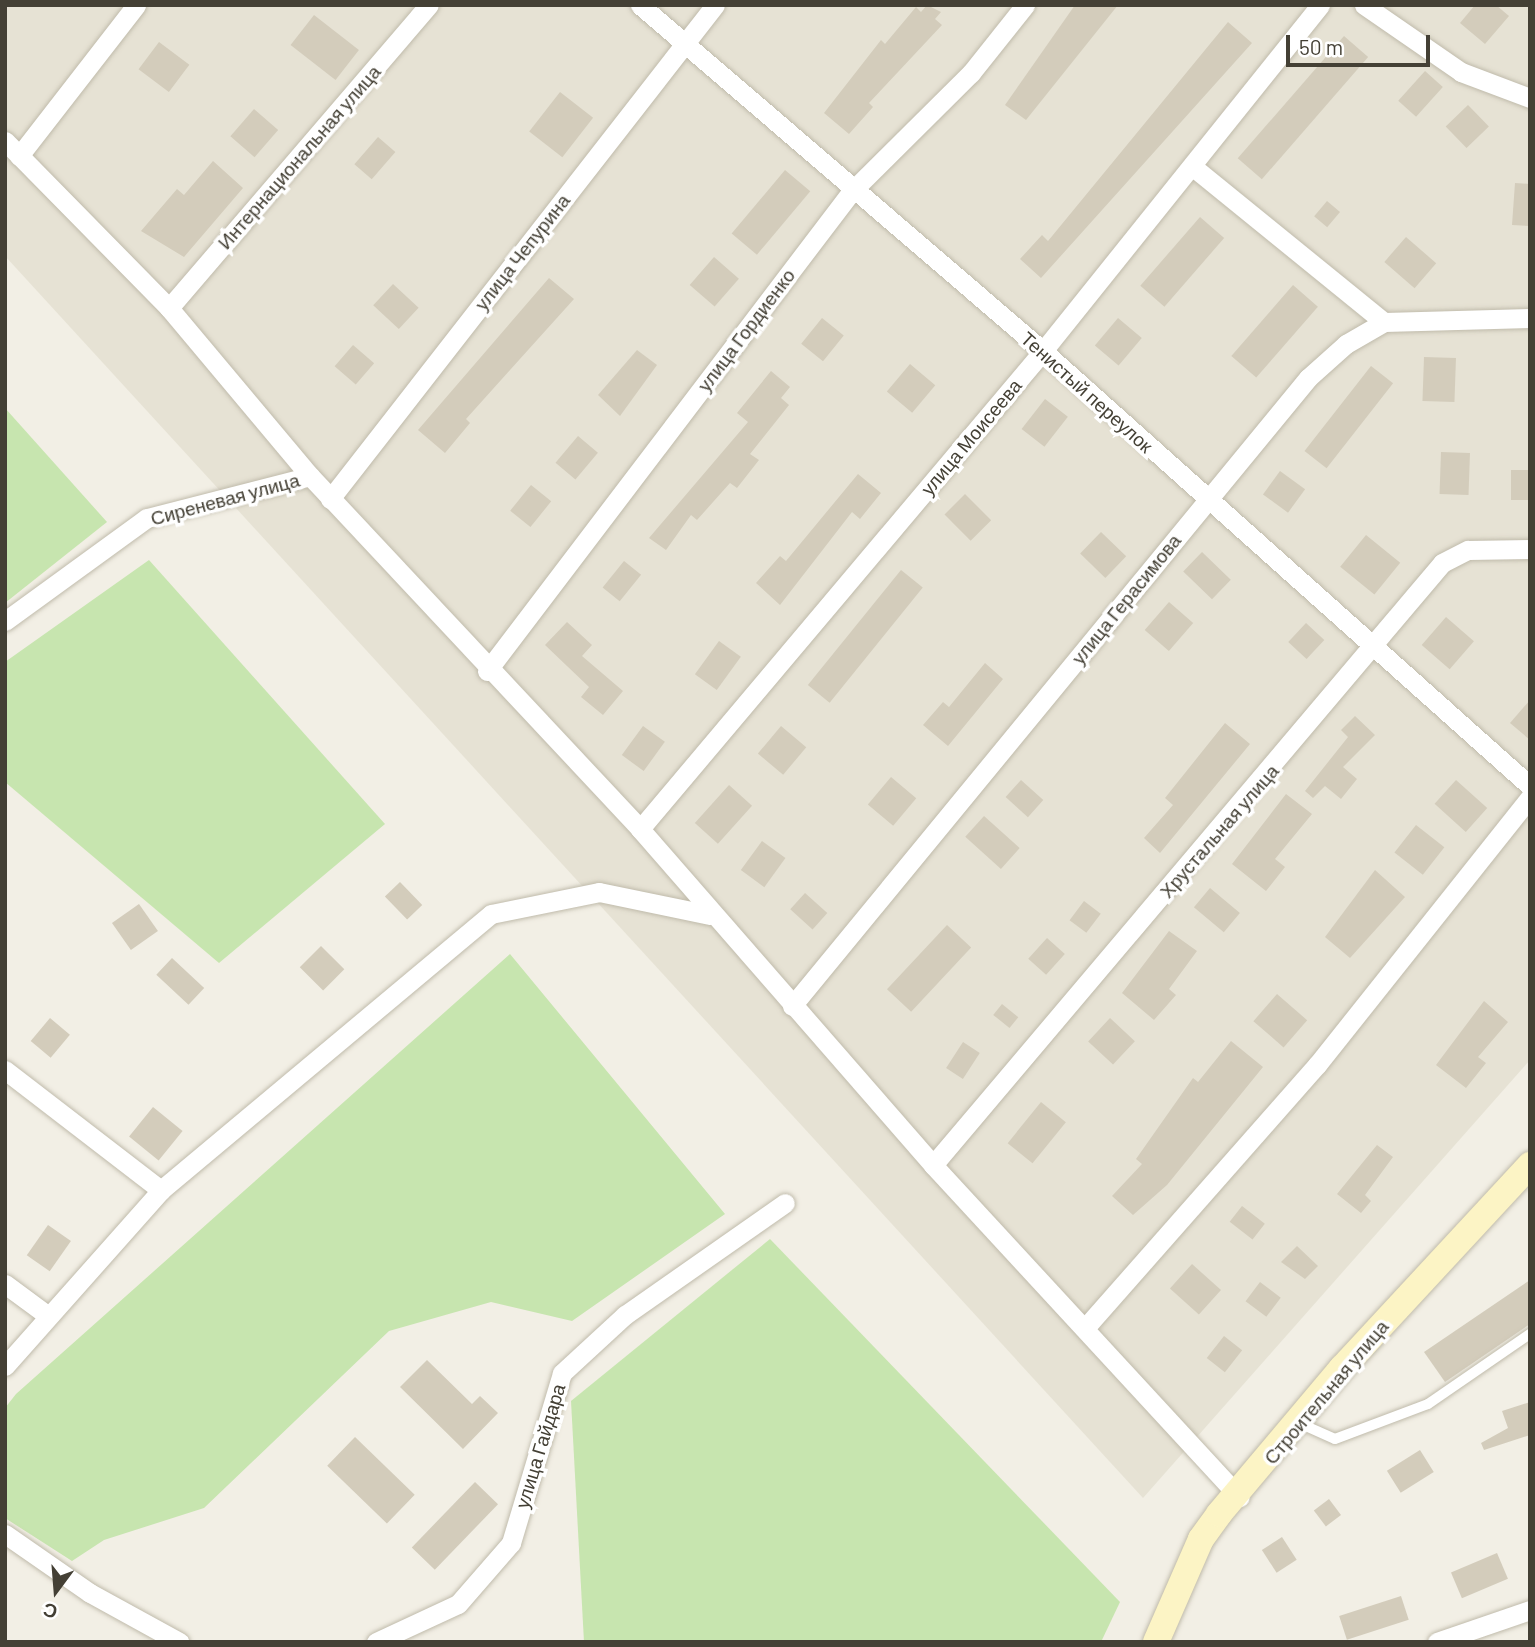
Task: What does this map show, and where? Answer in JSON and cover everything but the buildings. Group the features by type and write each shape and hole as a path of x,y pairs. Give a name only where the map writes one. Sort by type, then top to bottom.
{"main road":[{"name":"Строительная улица","path":"1156,1642 1201,1539 1239,1497 1298,1423 1530,1165"}],"street":[{"path":"136,5 12,148 169,308 330,499 487,671 640,829 709,915 1239,1497"},
{"name":"Интернациональная улица","path":"169,308 429,5"},
{"name":"Тенистый переулок","path":"640,5 851,192 1043,351 1530,786"},
{"name":"улица Чепурина","path":"330,499 715,5"},
{"name":"улица Гордиенко","path":"487,671 851,192 971,73 1025,5"},
{"name":"улица Моисеева","path":"640,829 1043,351 1320,5"},
{"path":"1364,5 1461,72 1530,98"},
{"path":"1192,166 1384,323"},
{"name":"улица Герасимова","path":"792,1006 1308,378 1346,344 1384,323 1530,318"},
{"name":"Сиреневая улица","path":"5,621 147,518 310,476"},
{"name":"Хрустальная улица","path":"933,1164 1377,648 1453,554 1530,549"},
{"path":"1085,1328 1317,1065 1530,797"},
{"path":"5,1366 47,1315 161,1190 491,914 599,892 709,915"},
{"path":"5,1070 161,1190"},
{"name":"улица Гайдара","path":"376,1642 458,1604 511,1543 562,1373 625,1315 785,1203"},
{"path":"5,1284 47,1315"},
{"path":"5,1534 90,1593 179,1642"},
{"path":"1437,1642 1529,1611"}],"lane":[{"path":"1298,1423 1335,1439 1428,1404 1530,1334"}],"shaded area":[{"path":"5,5 1530,5 1530,1060 1143,1498 5,256"}],"green space":[{"path":"5,408 107,522 5,603"},
{"path":"149,560 385,824 219,963 5,782 5,662"},
{"path":"510,954 725,1214 572,1321 491,1302 389,1331 204,1508 104,1540 72,1561 5,1518 5,1408 16,1394"},
{"path":"770,1239 1120,1602 1101,1642 584,1642 571,1401"}]}
